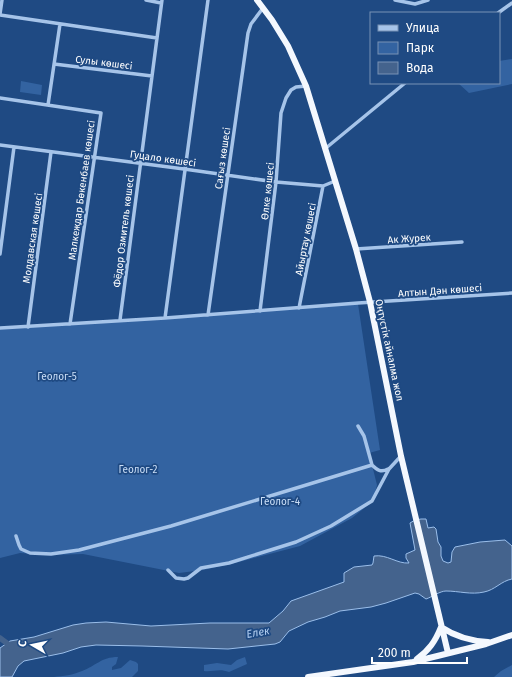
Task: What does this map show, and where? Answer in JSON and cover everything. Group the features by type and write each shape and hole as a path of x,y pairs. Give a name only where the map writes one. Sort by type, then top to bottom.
{"highway":[{"name":"Оңтүстік айналма жол","path":"257,0 288,46 306,86 356,249 370,302 401,456 448,653"},
{"path":"413,662 427,652 434,644 441,626 453,635 464,639 493,642"},
{"path":"308,677 413,662 493,642 512,635"}],"street":[{"path":"2,0 0,15 156,38"},
{"path":"146,0 162,1"},
{"path":"165,318 208,0"},
{"path":"395,0 415,4 428,0"},
{"name":"Фёдор Озмитель көшесі","path":"120,320 162,1"},
{"path":"499,12 512,3"},
{"name":"Сағыз көшесі","path":"208,315 248,33 251,24 263,7"},
{"path":"48,105 60,24"},
{"name":"Сулы көшесі","path":"54,64 152,76"},
{"path":"326,148 404,84"},
{"name":"Өлке көшесі","path":"260,311 276,182 281,113 283,105 291,90 296,87 306,86"},
{"name":"Малкеждар Бөкенбаев көшесі","path":"0,98 101,113 70,324"},
{"name":"Гуцало көшесі","path":"0,145 228,176 323,186"},
{"path":"0,254 14,147"},
{"name":"Молдавская көшесі","path":"28,327 51,152"},
{"path":"323,186 336,181"},
{"name":"Айыртау көшесі","path":"299,308 323,186"},
{"name":"Ак Журек","path":"356,249 462,242"},
{"name":"Алтын Дән көшесі","path":"0,328 165,318 370,302 512,293"},
{"path":"358,426 364,436 372,465 380,471 384,471 401,456"},
{"path":"16,536 21,548 30,553 51,554 78,550 170,526 372,465"},
{"path":"168,570 176,578 184,579 188,578 202,568 229,563 301,540 343,519 372,501 388,468"}],"green space":[{"path":"512,59 512,84 469,93 459,84 500,84 500,61"},
{"path":"21,81 42,85 41,95 20,92"},
{"path":"358,304 380,450 369,453 377,485 373,501 352,518 300,546 235,563 203,570 179,573 83,554 49,555 20,553 0,558 0,328"},
{"path":"118,657 116,664 112,667 112,670 121,668 130,660 138,664 138,671 132,677 54,677 75,673 87,669 107,658"},
{"path":"245,657 247,664 229,672 222,670 204,671 204,665 217,663 231,665 237,660"},
{"path":"512,665 512,677 494,677 501,671"}],"water":[{"path":"421,519 426,519 428,528 434,527 436,529 438,542 441,547 441,556 443,561 448,563 451,562 452,552 455,547 480,542 505,540 512,546 512,579 484,592 474,593 444,591 426,599 415,593 371,607 340,611 308,622 289,631 280,642 275,644 228,649 96,645 81,647 63,653 24,661 18,666 12,677 0,677 0,648 10,641 34,637 73,625 106,622 151,626 210,623 269,623 283,611 291,601 344,582 344,573 354,567 372,565 374,556 383,556 400,562 409,563 406,558 406,554 415,550 410,523"}],"waterway":[{"name":"Елек","path":"0,638 12,647"}],"park label":[{"name":"Геолог-5","path":"57,376"},
{"name":"Геолог-2","path":"138,469"},
{"name":"Геолог-4","path":"280,501"}]}
